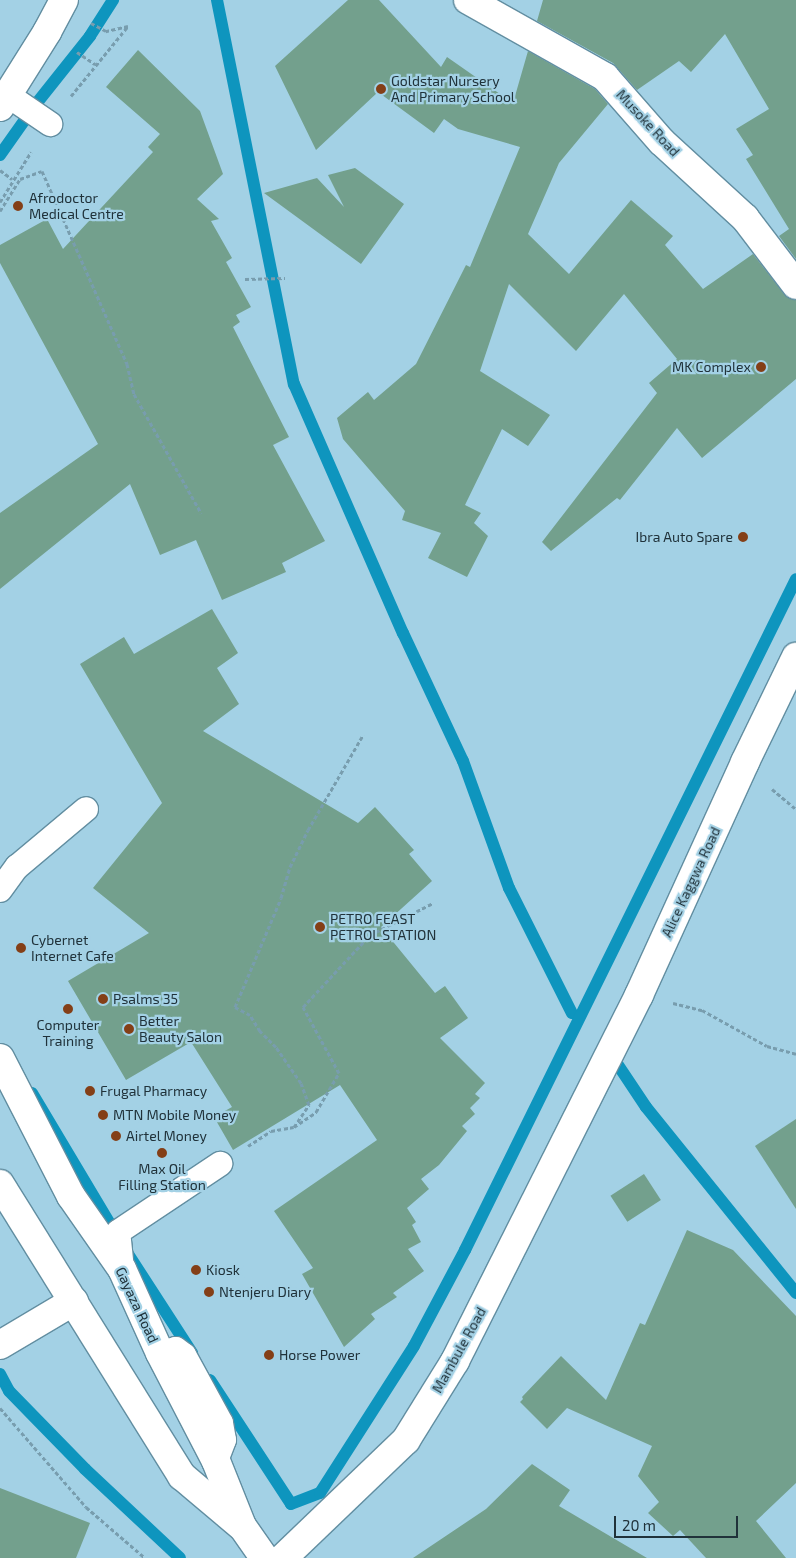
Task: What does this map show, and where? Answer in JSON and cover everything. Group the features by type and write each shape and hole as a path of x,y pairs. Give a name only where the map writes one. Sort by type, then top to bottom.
{"street":[{"path":"4,101 64,0"},
{"name":"Musoke Road","path":"468,0 605,77 662,142 745,218 796,285"},
{"name":"Alice Kaggwa Road","path":"584,1106 639,996 745,762 796,657"},
{"name":"Gayaza Road","path":"0,1058 70,1196 122,1269 160,1353 216,1460 242,1526 264,1558"},
{"name":"Mambule Road","path":"283,1558 406,1440 455,1361 584,1106"},
{"path":"0,1184 182,1476 242,1526"},
{"path":"8,1339 74,1301"}],"lane":[{"path":"4,101 50,124"},
{"path":"0,890 17,867 86,809"},
{"path":"122,1269 118,1232 220,1164"}],"path":[{"path":"0,170 12,179"},
{"path":"0,212 20,179 42,171 127,364 134,394 202,513"},
{"path":"245,278 285,278"},
{"path":"294,1127 309,1105 300,1083 276,1047 260,1031 250,1015 235,1006 281,898 290,867 308,830 363,735"},
{"path":"220,1164 271,1131 294,1127 316,1112 339,1073 303,1008 370,935 433,903"},
{"path":"639,996 702,1010 767,1046 796,1054"},
{"path":"0,1408 86,1507 145,1558"}],"building":[{"path":"348,0 379,0 441,67 447,57 513,103 528,51 595,89 608,104 559,163 528,234 569,274 631,200 673,236 665,245 703,289 753,254 784,294 796,300 796,379 702,458 677,428 620,500 617,498 551,551 542,542 657,393 649,383 677,359 624,294 576,351 509,284 480,371 550,415 528,446 502,429 465,505 481,513 474,523 488,536 467,577 428,558 441,533 402,520 405,511 343,439 337,418 368,392 374,400 416,364 466,265 470,267 520,147 458,129 444,119 434,133 378,92 316,150 275,66"},
{"path":"543,0 796,0 796,259 779,236 789,229 746,159 753,155 736,129 769,109 725,34 691,72 679,61 637,90 613,63 537,21"},
{"path":"138,50 200,111 223,174 197,199 219,219 211,221 232,258 226,262 251,307 236,315 240,322 233,327 289,437 273,445 325,541 282,563 286,572 222,600 196,540 160,555 130,484 0,589 0,513 98,444 0,263 0,245 47,219 63,249 153,152 148,147 160,134 106,87"},
{"path":"355,168 404,204 361,264 264,193 317,178 344,207 328,175"},
{"path":"212,609 238,653 217,668 239,704 203,731 358,823 375,807 414,850 409,854 432,881 381,927 435,993 445,986 468,1018 440,1038 485,1083 475,1094 480,1098 470,1108 475,1114 462,1126 467,1131 439,1165 421,1179 429,1189 407,1208 416,1222 412,1225 421,1242 408,1249 424,1271 393,1293 397,1297 371,1314 375,1319 344,1347 302,1274 313,1268 274,1211 377,1140 340,1085 233,1150 214,1117 232,1107 191,1042 126,1080 68,981 149,933 93,888 162,803 80,664 124,637 134,654"},
{"path":"796,1119 796,1209 755,1146"},
{"path":"644,1174 661,1200 627,1222 610,1196"},
{"path":"687,1230 733,1250 796,1316 796,1483 756,1521 786,1558 706,1558 680,1530 673,1536 648,1513 659,1502 638,1476 652,1446 567,1408 547,1429 520,1402 523,1399 522,1397 561,1356 606,1400 640,1323 645,1325"},
{"path":"532,1464 570,1490 559,1506 647,1558 413,1558 486,1509"},
{"path":"0,1488 90,1523 76,1558 0,1558"}],"waterway":[{"path":"0,155 36,104 90,36 113,0"},
{"path":"217,0 294,384 403,633 463,761 509,888 572,1013"},
{"path":"210,1380 291,1504 320,1493 414,1346 465,1250 796,579"},
{"path":"618,1065 646,1107 796,1293"},
{"path":"32,1093 118,1237"},
{"path":"128,1254 192,1353"},
{"path":"0,1374 9,1391 85,1469 180,1558"}],"place":[{"name":"Goldstar Nursery And Primary School","path":"381,89"},
{"name":"Afrodoctor Medical Centre","path":"18,206"},
{"name":"MK Complex","path":"761,367"},
{"name":"Ibra Auto Spare","path":"743,537"},
{"name":"PETRO FEAST PETROL STATION","path":"320,927"},
{"name":"Cybernet Internet Cafe","path":"21,948"},
{"name":"Psalms 35","path":"103,999"},
{"name":"Computer Training","path":"68,1009"},
{"name":"Better Beauty Salon","path":"129,1029"},
{"name":"Frugal Pharmacy","path":"90,1091"},
{"name":"MTN Mobile Money","path":"103,1115"},
{"name":"Airtel Money","path":"116,1136"},
{"name":"Max Oil Filling Station","path":"162,1153"},
{"name":"Kiosk","path":"196,1270"},
{"name":"Ntenjeru Diary","path":"209,1292"},
{"name":"Horse Power","path":"269,1355"}]}
